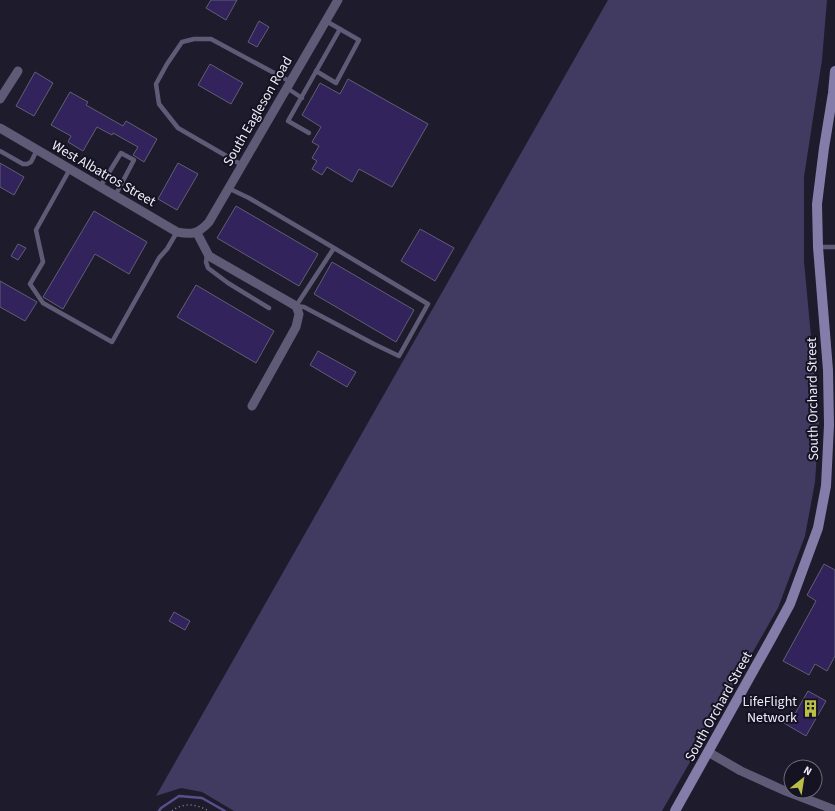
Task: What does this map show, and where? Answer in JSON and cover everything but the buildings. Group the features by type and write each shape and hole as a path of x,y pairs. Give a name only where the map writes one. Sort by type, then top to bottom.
{"main road":[{"name":"South Orchard Street","path":"675,811 790,604 818,528 826,486 830,425 828,370 818,247 818,204 835,71"}],"street":[{"name":"South Eagleson Road","path":"196,233 209,222 338,0"},
{"path":"0,99 18,71"},
{"name":"West Albatros Street","path":"1,131 38,150 178,232 187,234 196,233"},
{"path":"196,233 209,256 296,306 299,314 296,327 252,406"},
{"path":"708,752 741,771 783,790 835,810"}],"lane":[{"path":"316,72 336,82 359,40 326,21"},
{"path":"309,133 288,122 340,29"},
{"path":"242,165 178,128 159,104 156,84 182,42 194,39 211,39 289,85 302,98"},
{"path":"0,151 23,164 27,164 31,162 38,150"},
{"path":"100,187 121,153 134,160 115,196"},
{"path":"70,169 36,230 43,262 30,284 43,303 112,342 159,258 178,232"},
{"path":"228,188 249,198 334,248 428,304 399,356 304,307 296,306 334,248"},
{"path":"818,247 835,247"},
{"path":"208,253 206,262 208,268 228,283 269,308"}],"path":[{"path":"172,811 184,805 195,805 209,811"}],"shaded area":[{"path":"608,0 827,0 822,60 804,177 804,261 819,423 815,482 805,536 778,608 662,811 234,811 202,792 181,788 156,796"}],"waterway":[{"path":"159,811 179,796 202,798 225,811"}],"place":[{"name":"LifeFlight Network","path":"810,709"}]}
